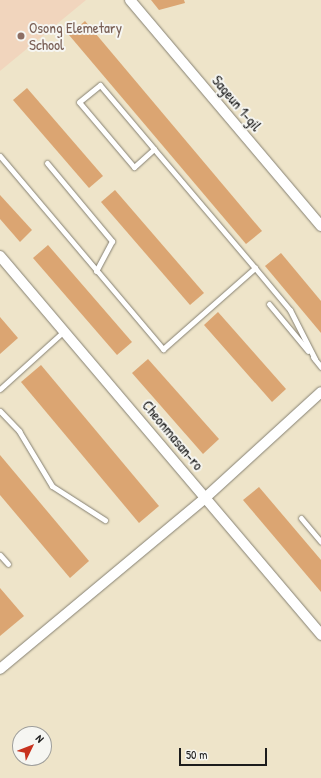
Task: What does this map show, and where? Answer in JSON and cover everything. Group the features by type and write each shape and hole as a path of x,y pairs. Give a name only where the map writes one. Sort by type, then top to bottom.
{"street":[{"name":"Sageun 1-gil","path":"130,0 321,226"},
{"name":"Cheonmasan-ro","path":"0,256 321,635"},
{"path":"0,669 205,498 321,392"}],"lane":[{"path":"154,149 134,167 79,102 100,85 290,310 315,359"},
{"path":"0,156 163,349 255,268"},
{"path":"47,163 112,241 96,271"},
{"path":"269,304 321,367"},
{"path":"0,389 65,331"},
{"path":"0,411 19,431 52,486 105,520"},
{"path":"301,518 321,542"},
{"path":"0,555 8,564"}],"shaded area":[{"name":"Osong Elemetary School","path":"0,0 86,0 0,71"}],"building":[{"path":"151,0 184,0 185,3 159,10"},
{"path":"85,21 262,231 246,244 69,35"},
{"path":"27,88 103,176 89,188 13,100"},
{"path":"115,190 204,293 190,305 101,202"},
{"path":"0,195 32,230 20,242 0,219"},
{"path":"48,245 132,342 117,355 33,258"},
{"path":"281,253 321,301 321,333 265,266"},
{"path":"218,312 286,389 272,402 204,325"},
{"path":"0,317 18,338 0,354"},
{"path":"148,359 219,439 203,454 132,373"},
{"path":"41,365 159,506 139,523 21,382"},
{"path":"0,455 89,561 70,578 0,495"},
{"path":"259,487 321,560 321,592 243,500"},
{"path":"0,588 24,616 0,636"}],"place":[{"name":"Osong Elemetary School","path":"21,36"}]}
